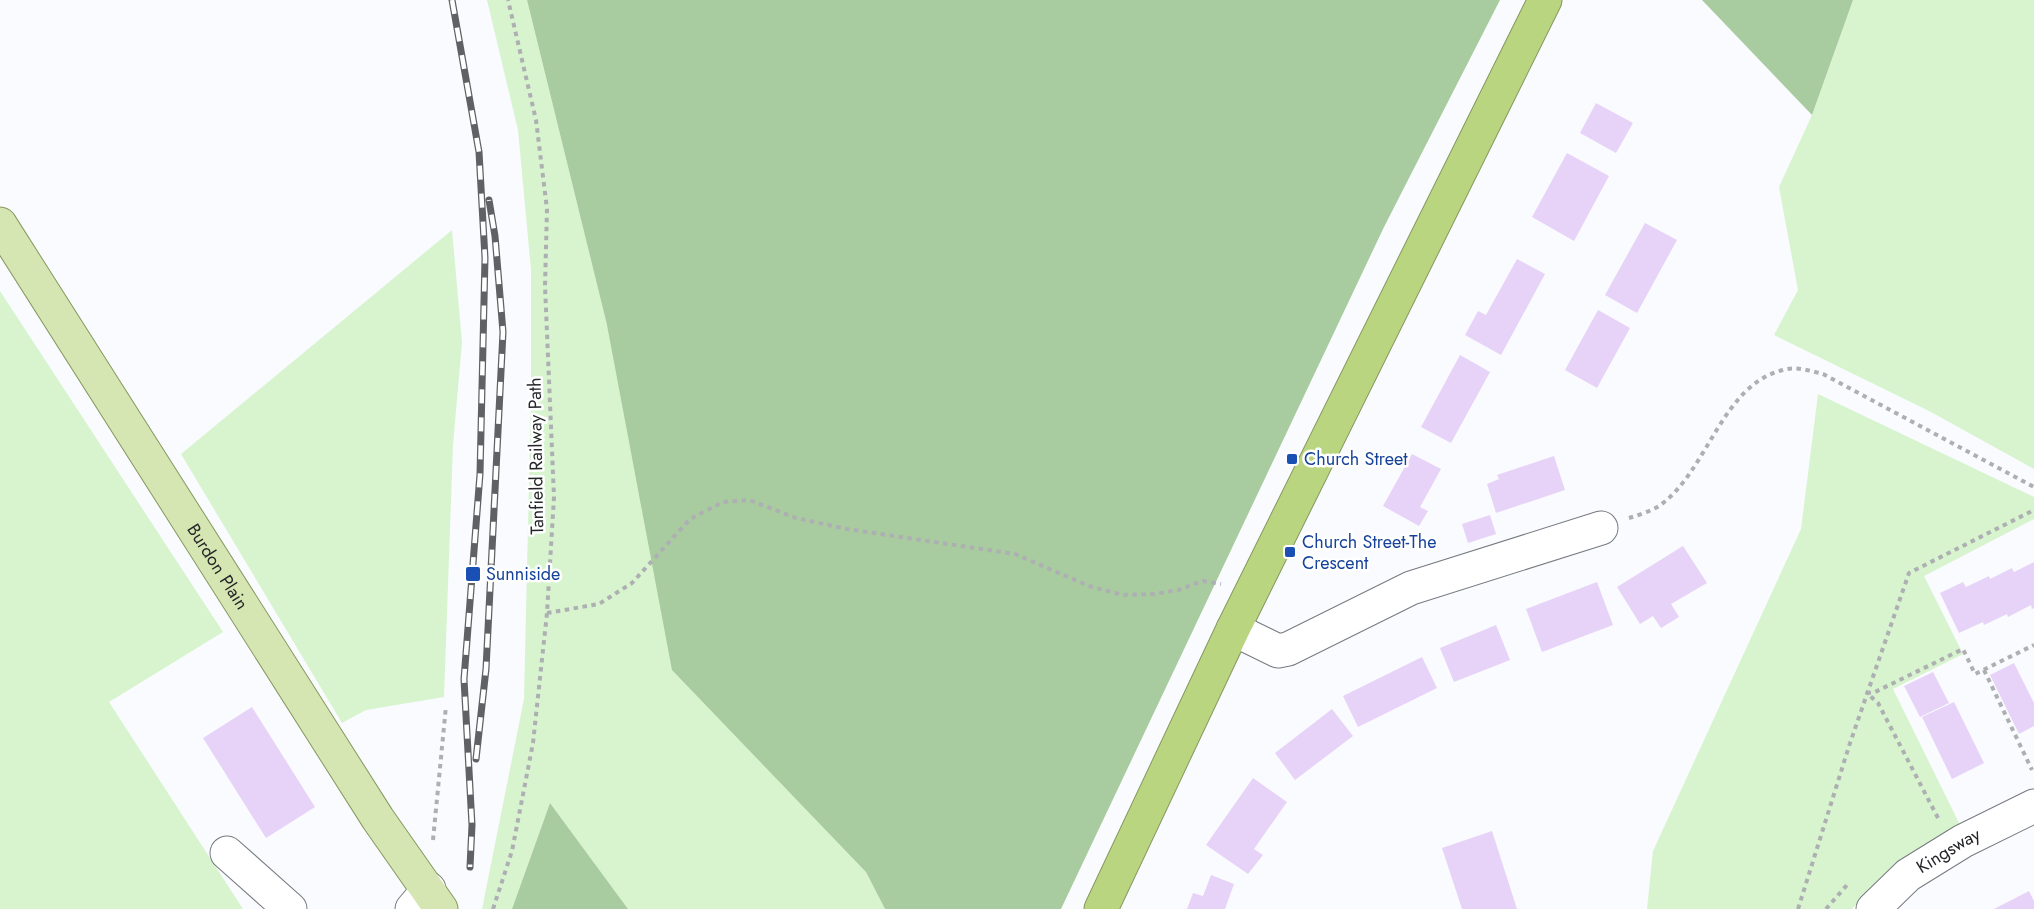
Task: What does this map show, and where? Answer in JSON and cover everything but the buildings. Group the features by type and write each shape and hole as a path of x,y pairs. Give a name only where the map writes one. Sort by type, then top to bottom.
{"highway":[{"path":"1101,909 1233,629 1545,0"}],"main road":[{"name":"Burdon Plain","path":"0,224 378,819 427,902"}],"street":[{"path":"1233,629 1278,651 1288,649 1411,588 1601,528"},
{"name":"Kingsway","path":"1873,909 1908,875 1963,841 2034,806"},
{"path":"227,853 290,909"}],"path":[{"name":"Tanfield Railway Path","path":"492,909 512,851 533,743 547,613 554,497 545,286 548,208 536,120 508,0"},
{"path":"1601,528 1659,506 1682,483 1742,394 1761,379 1784,369 1802,369 1823,374 2034,487"},
{"path":"547,613 599,604 632,583 690,519 723,502 749,500 796,518 847,529 1015,554 1089,586 1123,595 1154,594 1178,590 1203,581 1253,589"},
{"path":"1798,909 1867,693 1909,573 2034,510"},
{"path":"1867,693 1875,692 1963,648 1975,674 2034,645"},
{"path":"1984,670 2032,770"},
{"path":"1867,693 1878,703 1938,818"},
{"path":"427,902 446,706"}],"green space":[{"path":"487,0 527,0 607,325 885,909 628,909 550,803 512,909 482,909 524,699 531,397 531,270 518,130"},
{"path":"527,0 1500,0 1384,227 1061,909 885,909 866,872 672,670 607,325"},
{"path":"1702,0 1853,0 1812,115"},
{"path":"1853,0 2034,0 2034,469 1931,412 1774,335 1798,290 1779,187 1812,115"},
{"path":"452,230 462,342 453,445 444,697 366,710 342,723 181,454"},
{"path":"0,291 223,632 109,702 243,909 0,909"},
{"path":"1818,394 2034,497 2034,519 1924,576 1963,654 1893,689 1960,825 1930,842 1902,862 1852,909 1647,909 1653,851 1801,529"},
{"path":"550,803 628,909 512,909"}],"railway":[{"path":"452,0 479,152 485,258 480,474 464,679 472,825 470,867"},
{"path":"476,759 486,669 503,332 495,236 489,200"}],"place":[{"name":"Church Street","path":"1292,459"},
{"name":"Church Street-The Crescent","path":"1290,552"},
{"name":"Sunniside","path":"473,574"}]}
